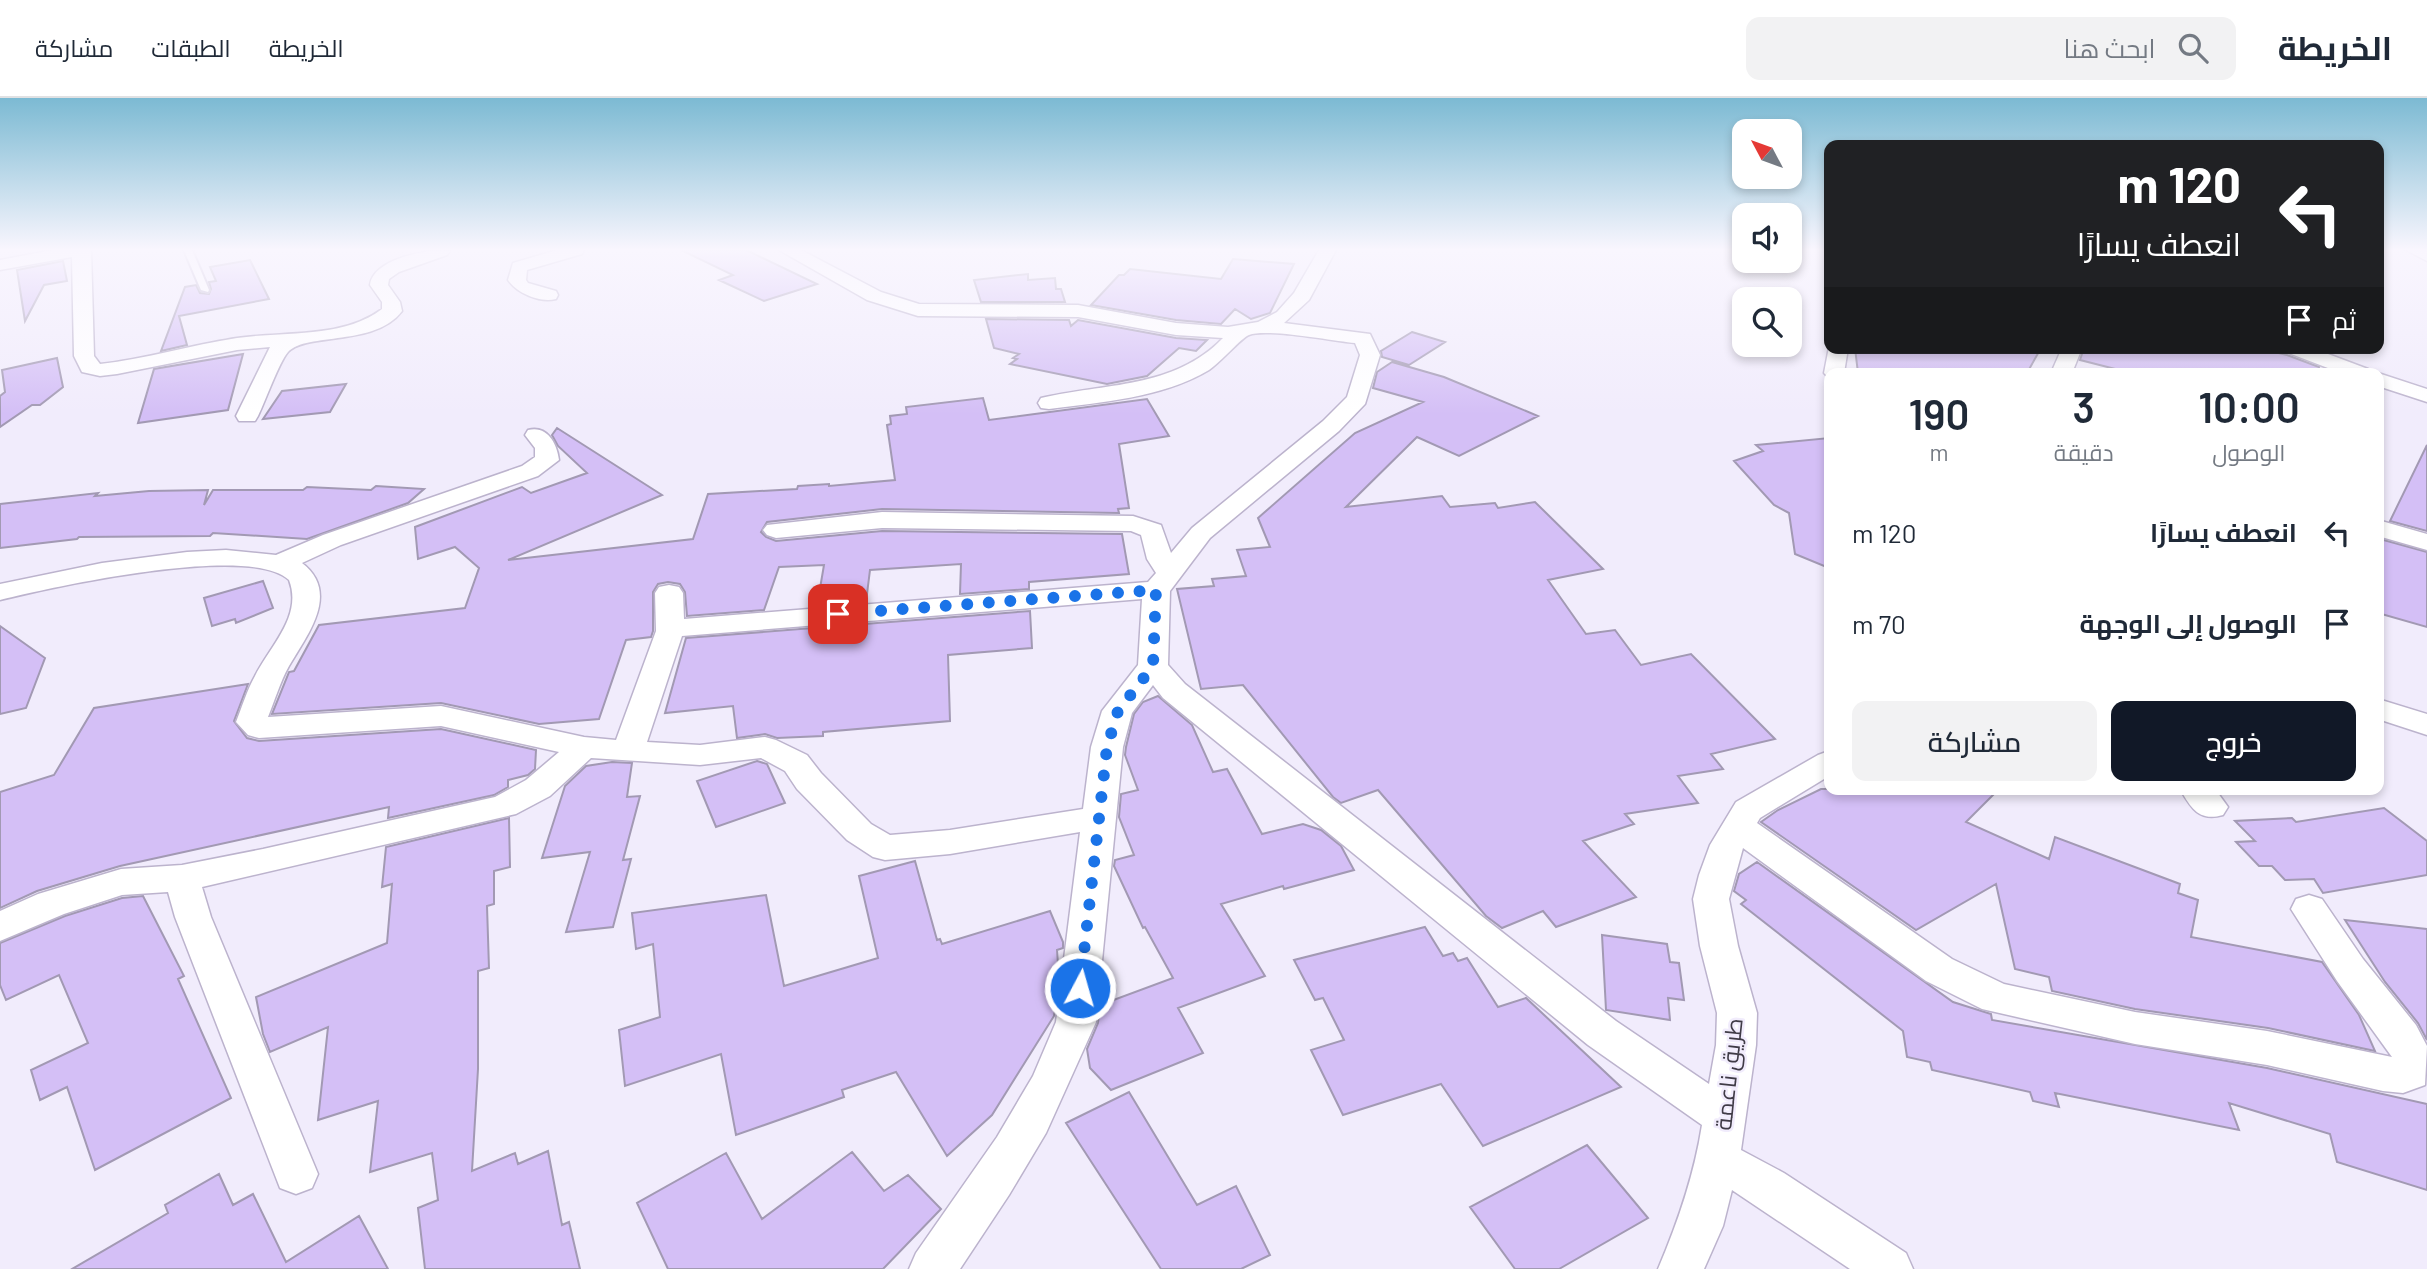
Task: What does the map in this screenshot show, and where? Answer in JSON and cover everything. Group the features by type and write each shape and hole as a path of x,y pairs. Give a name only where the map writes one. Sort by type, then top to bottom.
{"street":[{"path":"83,305 84,356 86,364 93,370 125,367 239,344 336,333 390,315 392,305"},
{"path":"670,631 694,625 1162,581 1201,533 1218,517 1331,426 1357,399 1370,355 1363,338 1252,330 1176,329 1078,311 918,310 901,305"},
{"path":"1049,403 1098,396 1200,368 1252,330 1284,316 1295,305"},
{"path":"247,416 279,349 298,338"},
{"path":"2309,354 2347,368"},
{"path":"2384,381 2427,396"},
{"path":"281,563 332,540 530,471 547,460 546,448 536,435"},
{"path":"776,530 882,520 1118,523 1152,530 1160,559 1162,581 1153,666 1118,711 1107,747 1076,1022 1062,1060 1002,1167 932,1269"},
{"path":"2384,530 2427,542"},
{"path":"0,592 152,565 230,559 257,559 281,563 302,577 306,591 306,612 300,628 269,677 251,722 259,728 441,716 584,747 628,752 699,755 765,747 796,763 809,781 859,832 885,848 950,842 1067,821 1100,821"},
{"path":"628,752 670,631 669,593"},
{"path":"1153,666 1174,691 1602,1033 1721,1138 1768,1186 1890,1269"},
{"path":"2384,711 2427,725"},
{"path":"0,928 51,904 121,882 182,878 504,806 538,788 584,747"},
{"name":"طريق ناعمة","path":"1681,1269 1700,1226 1733,1073 1737,1013 1719,946 1711,899 1727,845 1748,810 1824,765"},
{"path":"1738,827 1939,970 1996,998 2111,1023 2267,1048 2383,1074 2403,1076 2411,1073 2412,1058 2402,1037 2350,970 2309,909"},
{"path":"182,878 193,917 296,1174"}],"building":[{"path":"22,305 34,305 25,321"},
{"path":"178,305 239,305 179,316 187,345 161,351"},
{"path":"1091,305 1274,305 1270,313 1251,319 1235,309 1221,324 1176,320"},
{"path":"986,319 1069,320 1071,326 1078,320 1176,338 1207,340 1196,351 1179,348 1147,376 1107,384 1010,364 1019,354 994,348"},
{"path":"1412,332 1445,342 1409,365 1382,357 1381,351"},
{"path":"243,354 228,410 138,423 154,369"},
{"path":"1856,354 2038,354 2030,368 1857,368"},
{"path":"2082,354 2283,354 2319,367 2111,368 2080,360"},
{"path":"57,358 63,387 40,405 32,405 0,427 0,396 5,392 2,370"},
{"path":"1392,362 1444,377 1538,416 1459,456 1417,437 1346,507 1442,496 1450,507 1495,503 1498,508 1535,502 1603,569 1548,580 1586,634 1615,630 1641,665 1691,654 1775,739 1711,754 1723,769 1678,776 1698,803 1625,814 1634,824 1583,841 1636,897 1556,927 1543,911 1502,928 1486,916 1378,790 1341,803 1333,797 1243,685 1201,689 1177,589 1214,586 1212,579 1246,576 1237,550 1270,547 1258,518 1355,433 1423,402 1373,388 1377,372"},
{"path":"346,384 330,412 263,419 282,391"},
{"path":"983,398 989,420 1147,399 1169,436 1119,444 1129,508 1118,509 1119,513 882,509 767,522 761,532 776,541 882,531 1122,534 1129,574 1029,582 1029,589 960,594 961,564 870,570 866,602 817,606 824,565 779,567 764,610 687,616 685,592 680,584 668,582 658,584 653,592 651,637 626,640 599,719 539,724 441,703 272,714 289,672 294,671 319,625 465,608 479,568 455,547 418,559 415,527 522,487 531,493 587,473 558,446 552,435 557,428 662,495 508,560 693,539 708,494 895,480 887,425 891,424 890,416 907,414 906,407"},
{"path":"1824,438 1824,566 1795,554 1789,513 1774,505 1734,461 1763,451 1756,445"},
{"path":"2427,445 2427,531 2390,521"},
{"path":"376,486 424,489 408,503 307,539 213,533 210,536 79,537 0,548 0,504 98,493 95,496 149,491 208,490 204,505 213,490 303,490 307,487 371,490"},
{"path":"2384,540 2427,552 2427,627 2384,615"},
{"path":"263,581 273,608 236,623 235,619 212,626 204,598"},
{"path":"1030,611 1032,648 948,655 950,721 823,732 823,736 777,738 765,734 737,738 733,706 665,713 686,638"},
{"path":"0,626 45,658 26,708 0,714"},
{"path":"248,684 234,721 247,738 259,741 441,729 536,750 535,769 528,775 508,780 508,787 494,795 388,818 389,807 120,866 37,891 0,908 0,792 54,775 94,708"},
{"path":"1158,696 1192,725 1213,772 1227,769 1262,834 1303,824 1321,830 1341,846 1354,870 1221,904 1265,976 1178,1008 1203,1053 1111,1090 1090,1068 1087,1049 1098,1023 1100,1005 1173,978 1145,927 1143,928 1114,866 1115,860 1134,855 1119,817 1121,794 1138,790 1125,755 1134,714 1143,702"},
{"path":"757,761 767,764 785,803 716,827 697,781"},
{"path":"612,762 632,763 627,797 640,796 623,860 631,859 613,927 566,932 590,852 542,858 565,786 586,766"},
{"path":"1821,789 1824,789 1824,795 1993,795 1966,822 2049,859 2055,837 2180,884 2178,893 2198,900 2191,937 2322,962 2359,1015 2375,1051 2268,1028 2135,1009 2052,991 2049,977 2015,969 1996,884 1916,930 1761,822 1778,810"},
{"path":"2384,808 2427,841 2427,875 2323,893 2314,879 2285,880 2272,866 2259,866 2236,842 2255,841 2235,821 2292,818 2296,822"},
{"path":"509,818 510,867 494,871 494,904 487,906 489,968 478,971 478,1069 472,1171 515,1153 518,1164 548,1151 562,1225 569,1222 580,1269 425,1269 418,1208 438,1200 432,1153 370,1172 378,1101 318,1120 328,1027 270,1052 263,1034 256,997 387,943 392,884 382,887 386,847"},
{"path":"915,861 937,940 940,939 942,944 1050,911 1063,942 1063,948 1057,950 1059,979 1054,1016 992,1115 947,1156 896,1072 842,1090 844,1097 736,1135 721,1054 625,1086 619,1030 660,1017 653,944 636,949 632,913 766,895 784,986 878,958 859,876"},
{"path":"1757,862 1953,1002 1991,1014 1992,1020 2267,1068 2427,1104 2427,1190 2337,1162 2330,1134 2229,1103 2239,1130 2055,1093 2059,1107 2033,1101 2030,1092 1932,1070 1930,1062 1907,1057 1903,1031 1741,904 1746,900 1734,891 1739,874"},
{"path":"143,896 184,976 178,979 231,1098 95,1170 67,1087 40,1100 31,1070 88,1043 59,975 6,1000 0,985 0,943 65,916 122,898"},
{"path":"2345,920 2427,929 2427,1040 2418,1023 2385,982"},
{"path":"1425,927 1443,956 1453,953 1458,961 1467,958 1498,1007 1526,998 1621,1087 1483,1146 1441,1084 1343,1115 1311,1050 1344,1040 1323,998 1315,1000 1294,960"},
{"path":"1602,935 1667,944 1670,962 1679,963 1684,1000 1668,998 1670,1020 1606,1010"},
{"path":"1129,1092 1197,1205 1236,1186 1270,1255 1241,1269 1161,1269 1066,1123"},
{"path":"1587,1145 1648,1218 1559,1269 1515,1269 1470,1207"},
{"path":"852,1152 884,1191 908,1175 941,1209 883,1269 668,1269 637,1203 726,1153 762,1219"},
{"path":"219,1174 233,1205 253,1194 286,1262 359,1216 388,1269 72,1269 168,1213 165,1205"}],"route":[{"path":"838,614 1156,590 1153,666 1118,711 1107,747 1080,988"}]}
